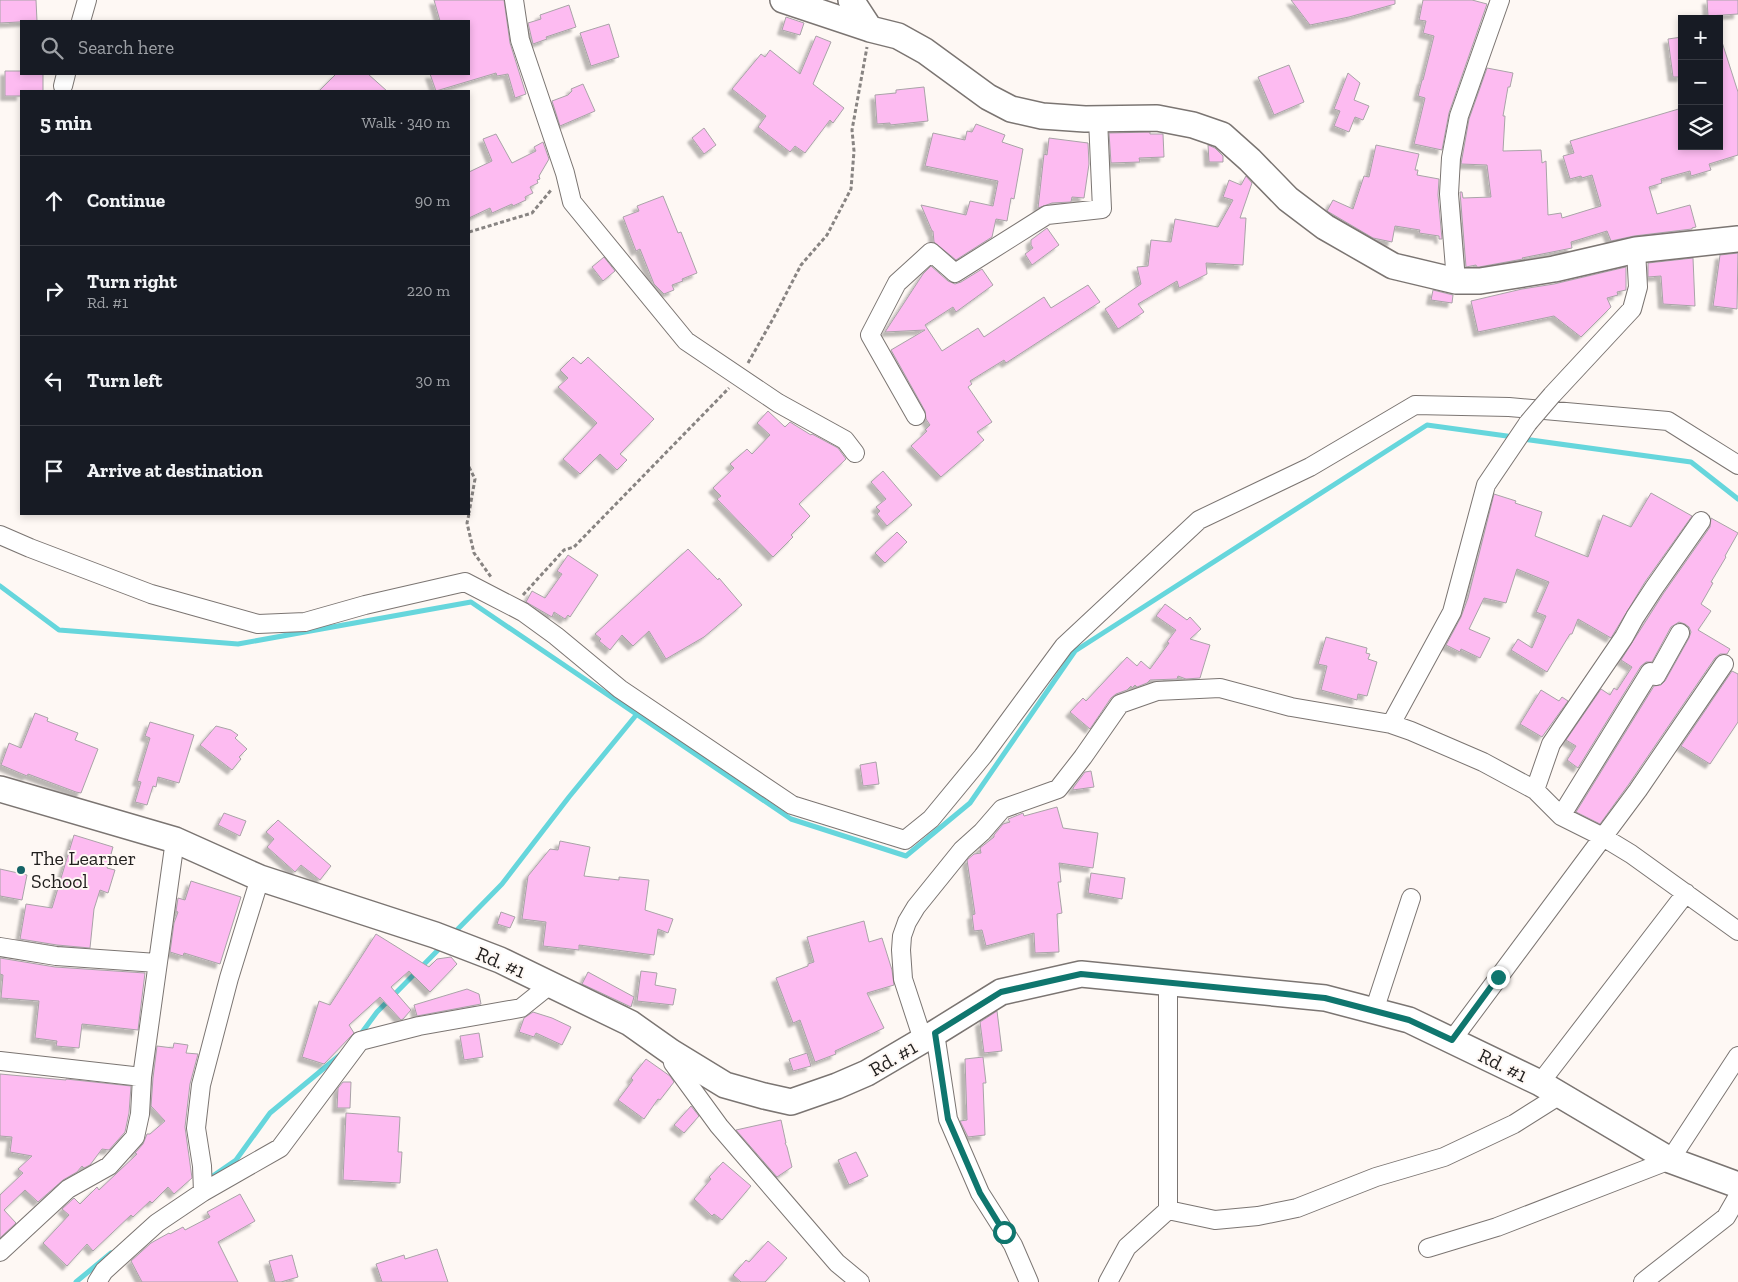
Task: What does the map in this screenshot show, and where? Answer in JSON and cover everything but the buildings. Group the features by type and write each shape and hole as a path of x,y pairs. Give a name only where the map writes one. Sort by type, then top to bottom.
{"main road":[{"path":"783,0 870,29 898,36 925,50 988,97 1011,109 1042,116 1098,119 1158,118 1193,125 1222,135 1250,160 1288,199 1325,227 1393,266 1456,282 1480,281 1554,269 1636,250 1738,239"},
{"path":"851,0 870,29"},
{"name":"Rd. #1","path":"0,789 175,840 260,878 443,938 500,960 630,1023 671,1052 725,1085 764,1096 792,1102 837,1086 867,1073 1001,992 1081,974 1325,998 1409,1020 1550,1089 1670,1160 1738,1185"}],"street":[{"path":"81,20 87,0"},
{"path":"514,0 520,40 565,173 572,202 686,341 739,378 845,440 855,453"},
{"path":"1456,282 1449,194 1451,158 1459,116 1500,0"},
{"path":"916,416 870,334 897,282 930,252 955,273 1047,215 1102,209 1098,119"},
{"path":"1391,724 1452,612 1486,485 1527,425 1552,395 1632,309 1638,287 1636,250"},
{"path":"0,535 152,594 258,624 305,622 365,605 465,582 523,612 556,636 620,689 792,806 905,840 931,819 983,756 1064,646 1199,520 1310,467 1415,405 1509,407 1668,422 1738,465"},
{"path":"1536,790 1551,744 1624,637 1654,588 1701,521"},
{"path":"1561,816 1650,672 1656,676 1680,632"},
{"path":"1452,1040 1638,790 1724,664"},
{"path":"1028,1282 1013,1245 980,1193 948,1119 929,1037 903,979 902,936 907,922 916,907 962,850 982,832 1002,809 1058,789 1120,704 1157,691 1220,688 1291,707 1391,724 1483,762 1536,790 1561,816 1603,837 1631,854 1738,931"},
{"path":"0,1252 68,1190 109,1166 135,1137 140,1114 142,1077 175,840"},
{"path":"203,1192 202,1166 196,1128 200,1085 228,978 260,878"},
{"path":"1168,1210 1215,1220 1258,1216 1297,1208 1376,1177 1444,1157 1514,1124 1550,1089 1686,893"},
{"path":"1374,1011 1411,898"},
{"path":"0,947 56,956 157,963"},
{"path":"1108,1282 1127,1247 1168,1210 1168,982"},
{"path":"101,1278 157,1223 203,1192 280,1148 360,1041 419,1026 521,1008 551,984"},
{"path":"671,1052 673,1063 719,1126 837,1263 860,1282"},
{"path":"1428,1248 1497,1227 1670,1160 1738,1056"},
{"path":"0,1061 142,1077"},
{"path":"1643,1282 1726,1217 1738,1196"}],"path":[{"path":"469,515 467,523 474,553 513,606 564,550 574,547 739,378 801,265 827,235 850,189 854,151 852,130 870,29"},
{"path":"470,232 532,213 565,173"},
{"path":"470,469 475,479 470,507"}],"waterway":[{"path":"0,586 59,630 238,644 471,602 791,819 906,856 970,803 1075,651 1427,425 1514,437"},
{"path":"1523,439 1691,462 1738,499"},
{"path":"453,934 502,884 569,797 637,714"},
{"path":"360,1035 377,1012 442,946"},
{"path":"207,1180 236,1160 270,1113 340,1055"},
{"path":"76,1282 111,1253"}],"place":[{"name":"The Learner School","path":"21,870"}],"route":[{"path":"1004,1232 980,1193 948,1119 935,1033 1001,992 1081,974 1325,998 1409,1020 1452,1040 1498,977"}]}
